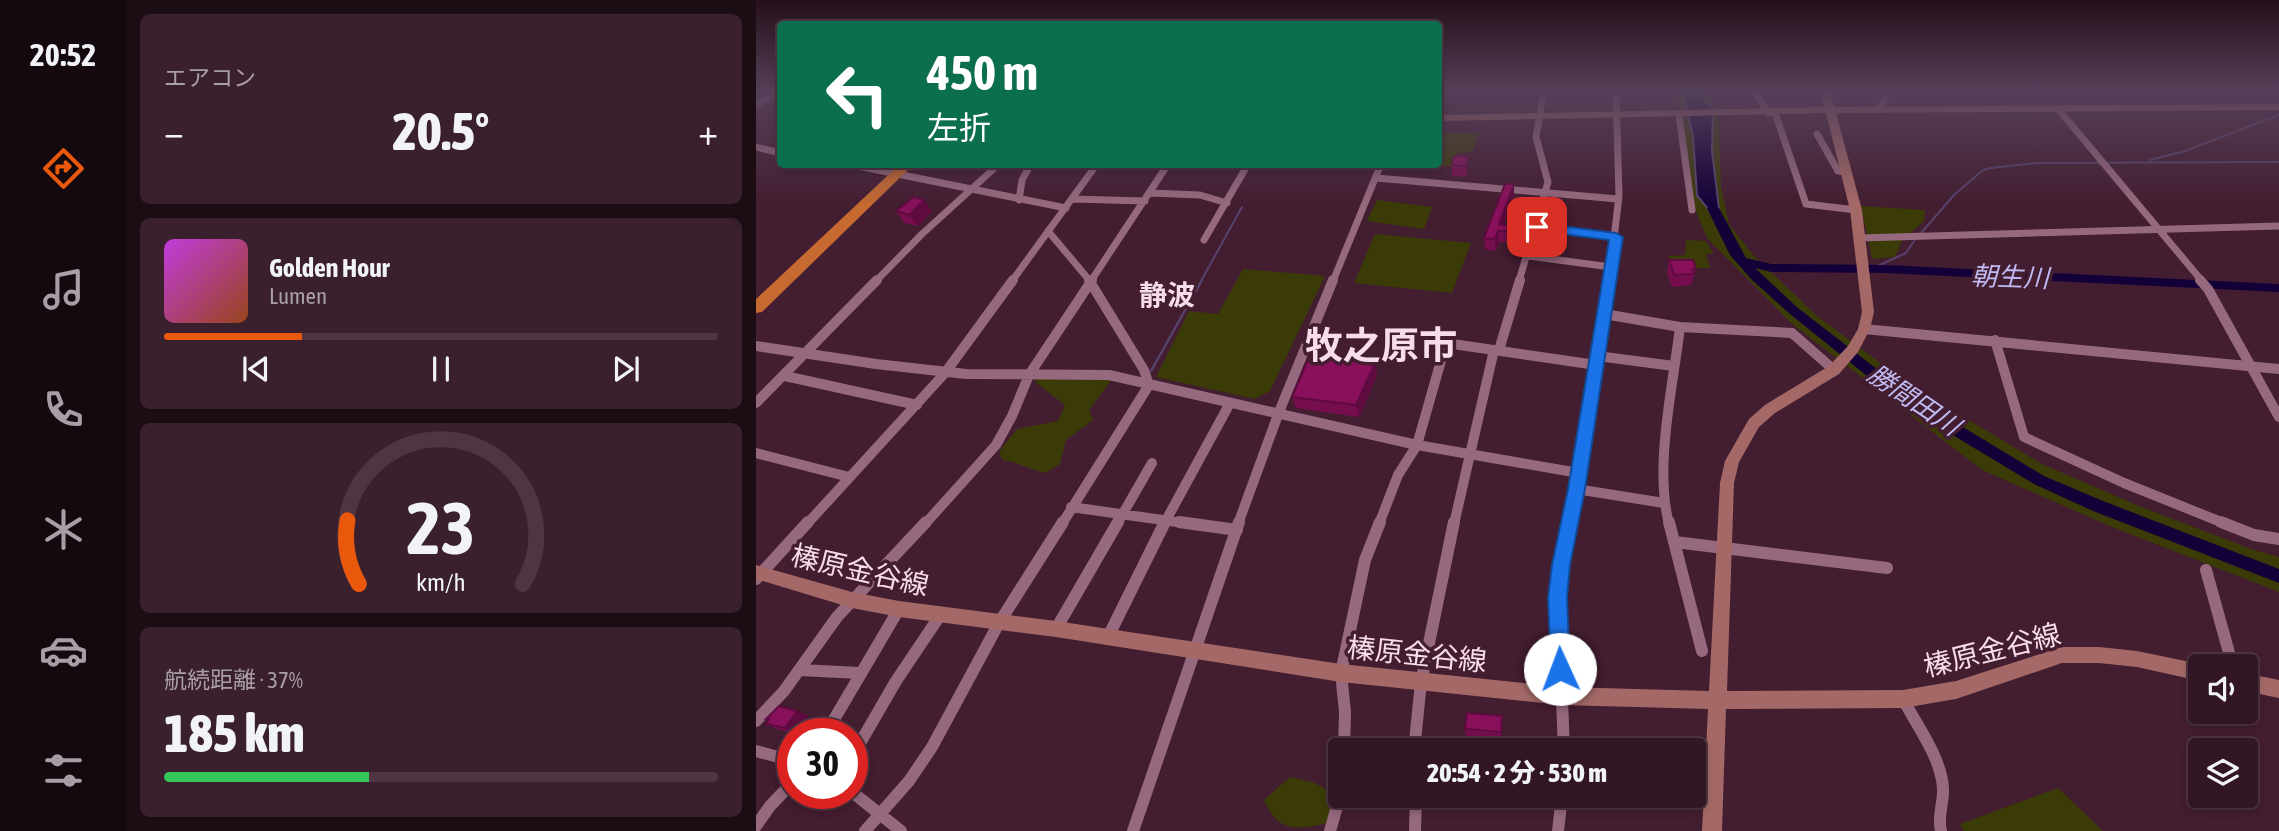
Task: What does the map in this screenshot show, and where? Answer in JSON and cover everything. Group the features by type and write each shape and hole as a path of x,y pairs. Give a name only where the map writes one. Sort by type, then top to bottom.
{"highway":[{"path":"756,309 904,170"}],"main road":[{"path":"1712,831 1723,549 1727,483 1732,461 1754,423 1836,368 1853,349 1863,331 1868,312 1856,210 1835,129"},
{"name":"榛原金谷線","path":"758,575 852,600 899,609 1056,629 1341,673 1562,696 1718,700 1903,699 1956,690 2062,655 2137,659 2188,670"},
{"path":"2258,685 2279,689"}],"street":[{"path":"1415,738 1421,682 1468,456 1497,350 1546,192 1548,182 1536,137 1538,129"},
{"path":"1564,738 1558,598 1561,565 1579,473 1616,237 1617,129"},
{"path":"1681,129 1692,211"},
{"path":"1778,129 1806,204 1856,210"},
{"path":"2075,129 2208,289 2279,417"},
{"path":"1816,134 1838,171 1847,172"},
{"path":"756,147 777,152"},
{"path":"885,168 904,170 970,190 1066,208"},
{"path":"756,403 922,234 995,168"},
{"path":"1020,200 1022,180 1029,168"},
{"path":"758,575 945,373 1094,168"},
{"path":"756,720 784,691 814,647 852,600 989,455 1008,429 1019,407 1029,375 1165,168"},
{"path":"1204,240 1246,168"},
{"path":"1133,831 1279,412 1380,168"},
{"path":"1377,178 1618,199"},
{"path":"1073,199 1200,195 1227,202"},
{"path":"1859,238 2279,226"},
{"path":"1537,227 1616,237"},
{"path":"1048,231 1070,252 1091,279 1144,370 1149,385"},
{"path":"1528,256 1611,267"},
{"path":"1604,314 1680,327 1791,333 1836,368"},
{"path":"1680,327 1663,472 1664,503 1702,651"},
{"path":"1863,331 1995,340 2279,369"},
{"path":"1995,340 2024,437 2254,535 2279,539"},
{"path":"1344,738 1341,673 1365,560 1398,475 1417,445 1446,343 1674,366"},
{"path":"756,346 945,373 1109,375 1468,456 1579,473"},
{"path":"785,376 917,405"},
{"path":"865,831 909,781 932,747 999,623 1149,385"},
{"path":"1108,637 1166,520 1230,403"},
{"path":"756,453 849,477"},
{"path":"1056,629 1152,463"},
{"path":"1576,489 1664,503"},
{"path":"1071,507 1237,530"},
{"path":"1675,542 1887,568"},
{"path":"2206,570 2229,654"},
{"path":"834,718 899,609"},
{"path":"868,729 896,681 941,614"},
{"path":"799,670 860,673"},
{"path":"1903,699 1937,763 1943,789 1936,817 1941,831"},
{"path":"756,751 777,757"},
{"path":"756,827 777,799"},
{"path":"868,805 901,831"},
{"path":"1330,831 1337,808"},
{"path":"1415,831 1416,808"},
{"path":"1559,831 1561,808"}],"shaded area":[{"path":"1684,129 1719,129 1721,187 1729,224 1754,256 1817,316 1906,382 2042,464 2139,506 2279,557 2279,592 2112,527 1982,470 1791,323 1707,238 1692,202"},
{"path":"1691,129 1713,129 1712,151 1721,225 1697,195"},
{"path":"1444,133 1479,133 1472,152 1457,153 1455,166 1442,166"},
{"path":"1377,200 1432,207 1424,229 1367,221"},
{"path":"1861,206 1925,210 1924,221 1902,241 1895,257 1872,259"},
{"path":"1375,234 1471,243 1452,293 1354,283"},
{"path":"1686,240 1706,241 1713,253 1706,254 1710,268 1671,270 1669,256 1685,255"},
{"path":"1243,269 1325,276 1270,391 1255,399 1156,377 1189,311 1218,314"},
{"path":"1040,374 1109,375 1110,382 1089,410 1093,420 1066,440 1060,464 1045,473 1002,460 999,452 1017,429 1058,421 1065,405 1035,382"},
{"path":"1290,777 1315,783 1328,791 1328,808 1332,808 1328,823 1296,827 1281,823 1275,818 1264,800"},
{"path":"2058,788 2103,831 1964,831 1960,824"}],"building":[{"path":"1454,156 1468,157 1466,166 1452,165"},
{"path":"1505,184 1514,184 1499,224 1516,227 1515,231 1498,231 1495,239 1484,238"},
{"path":"914,197 924,200 909,215 896,211"},
{"path":"1669,260 1693,260 1696,269 1692,270 1694,274 1674,275"},
{"path":"1318,357 1375,363 1356,405 1292,397 1307,362 1314,362"},
{"path":"779,706 797,711 792,718 777,718 777,726 766,724 769,719 766,719"},
{"path":"1467,713 1502,716 1501,732 1465,729"}],"waterway":[{"path":"2150,160 2185,151 2243,129"},
{"path":"1921,233 1954,195 1983,170 1991,168 2037,163 2279,162"},
{"path":"1201,281 1242,207"},
{"name":"勝間田川","path":"1713,208 1742,261"},
{"path":"1871,269 1906,253 1916,238"},
{"name":"朝生川","path":"1742,261 1771,268 1886,269 2279,288"},
{"name":"勝間田川","path":"1742,261 1794,311 1908,401 2039,480 2098,506 2279,576"},
{"path":"1151,371 1202,280"}],"district":[{"name":"静波","path":"1167,295"},
{"name":"牧之原市","path":"1381,346"}],"route":[{"path":"1537,227 1616,237 1576,489 1561,565 1558,598 1560,669"}]}
